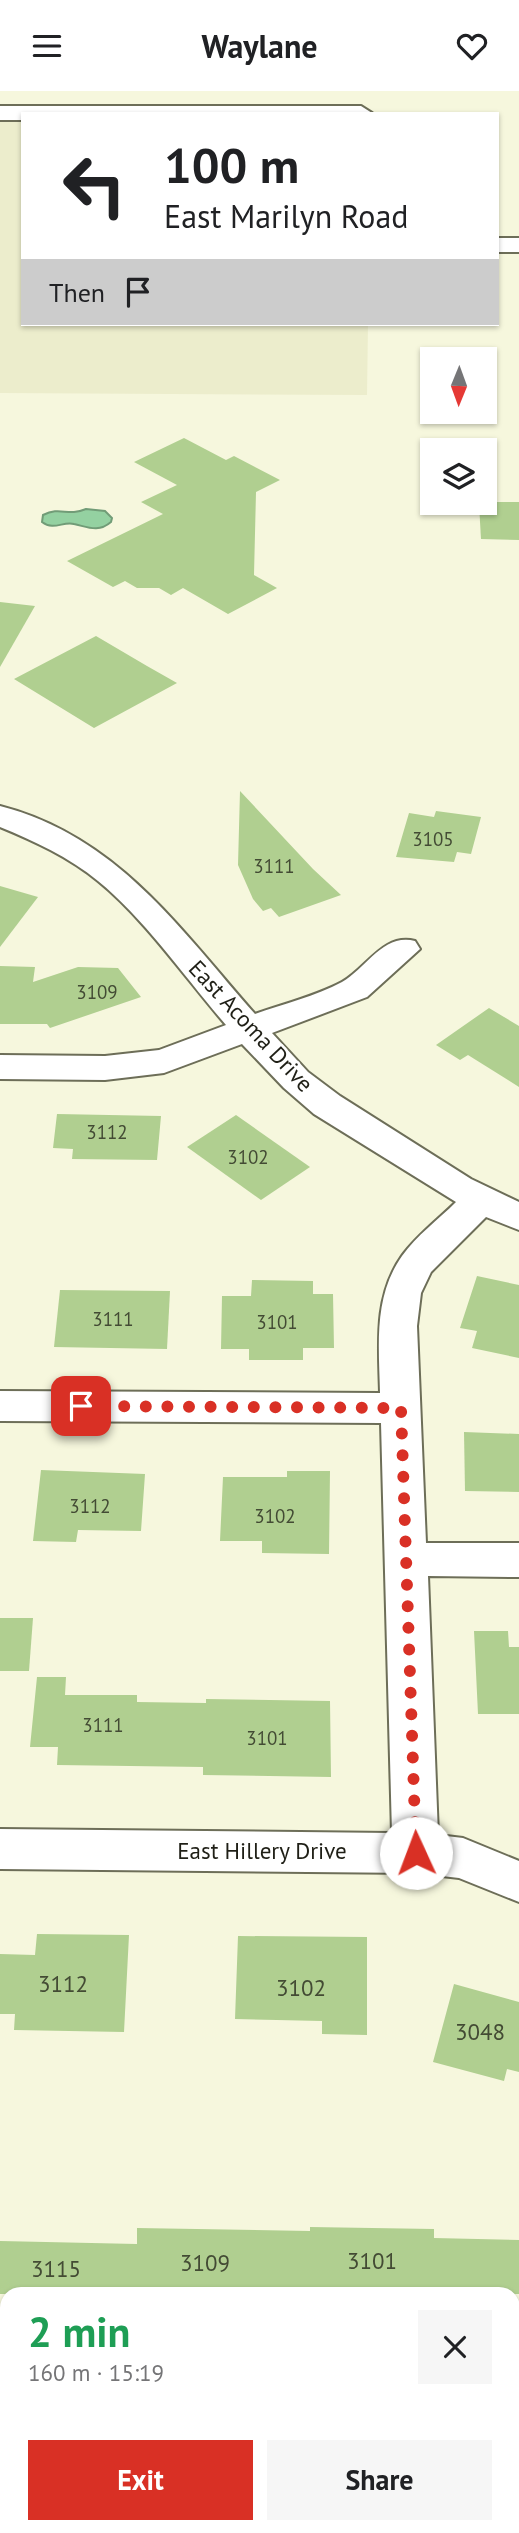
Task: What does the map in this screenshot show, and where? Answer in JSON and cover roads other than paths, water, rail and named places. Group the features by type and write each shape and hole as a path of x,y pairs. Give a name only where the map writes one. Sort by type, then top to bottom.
{"street":[{"path":"361,91 361,112"},
{"path":"0,113 21,113"},
{"path":"499,245 519,245"},
{"name":"East Acoma Drive","path":"0,816 52,837 109,873 135,898 296,1080 327,1105 458,1188 519,1217"},
{"path":"0,1067 138,1066 164,1061 250,1031 355,989 403,949"},
{"path":"416,1853 398,1326 402,1293 416,1264 481,1200"},
{"path":"0,1406 401,1408"},
{"path":"404,1559 519,1560"},
{"name":"East Hillery Drive","path":"0,1849 416,1853 463,1858 519,1882"}]}
